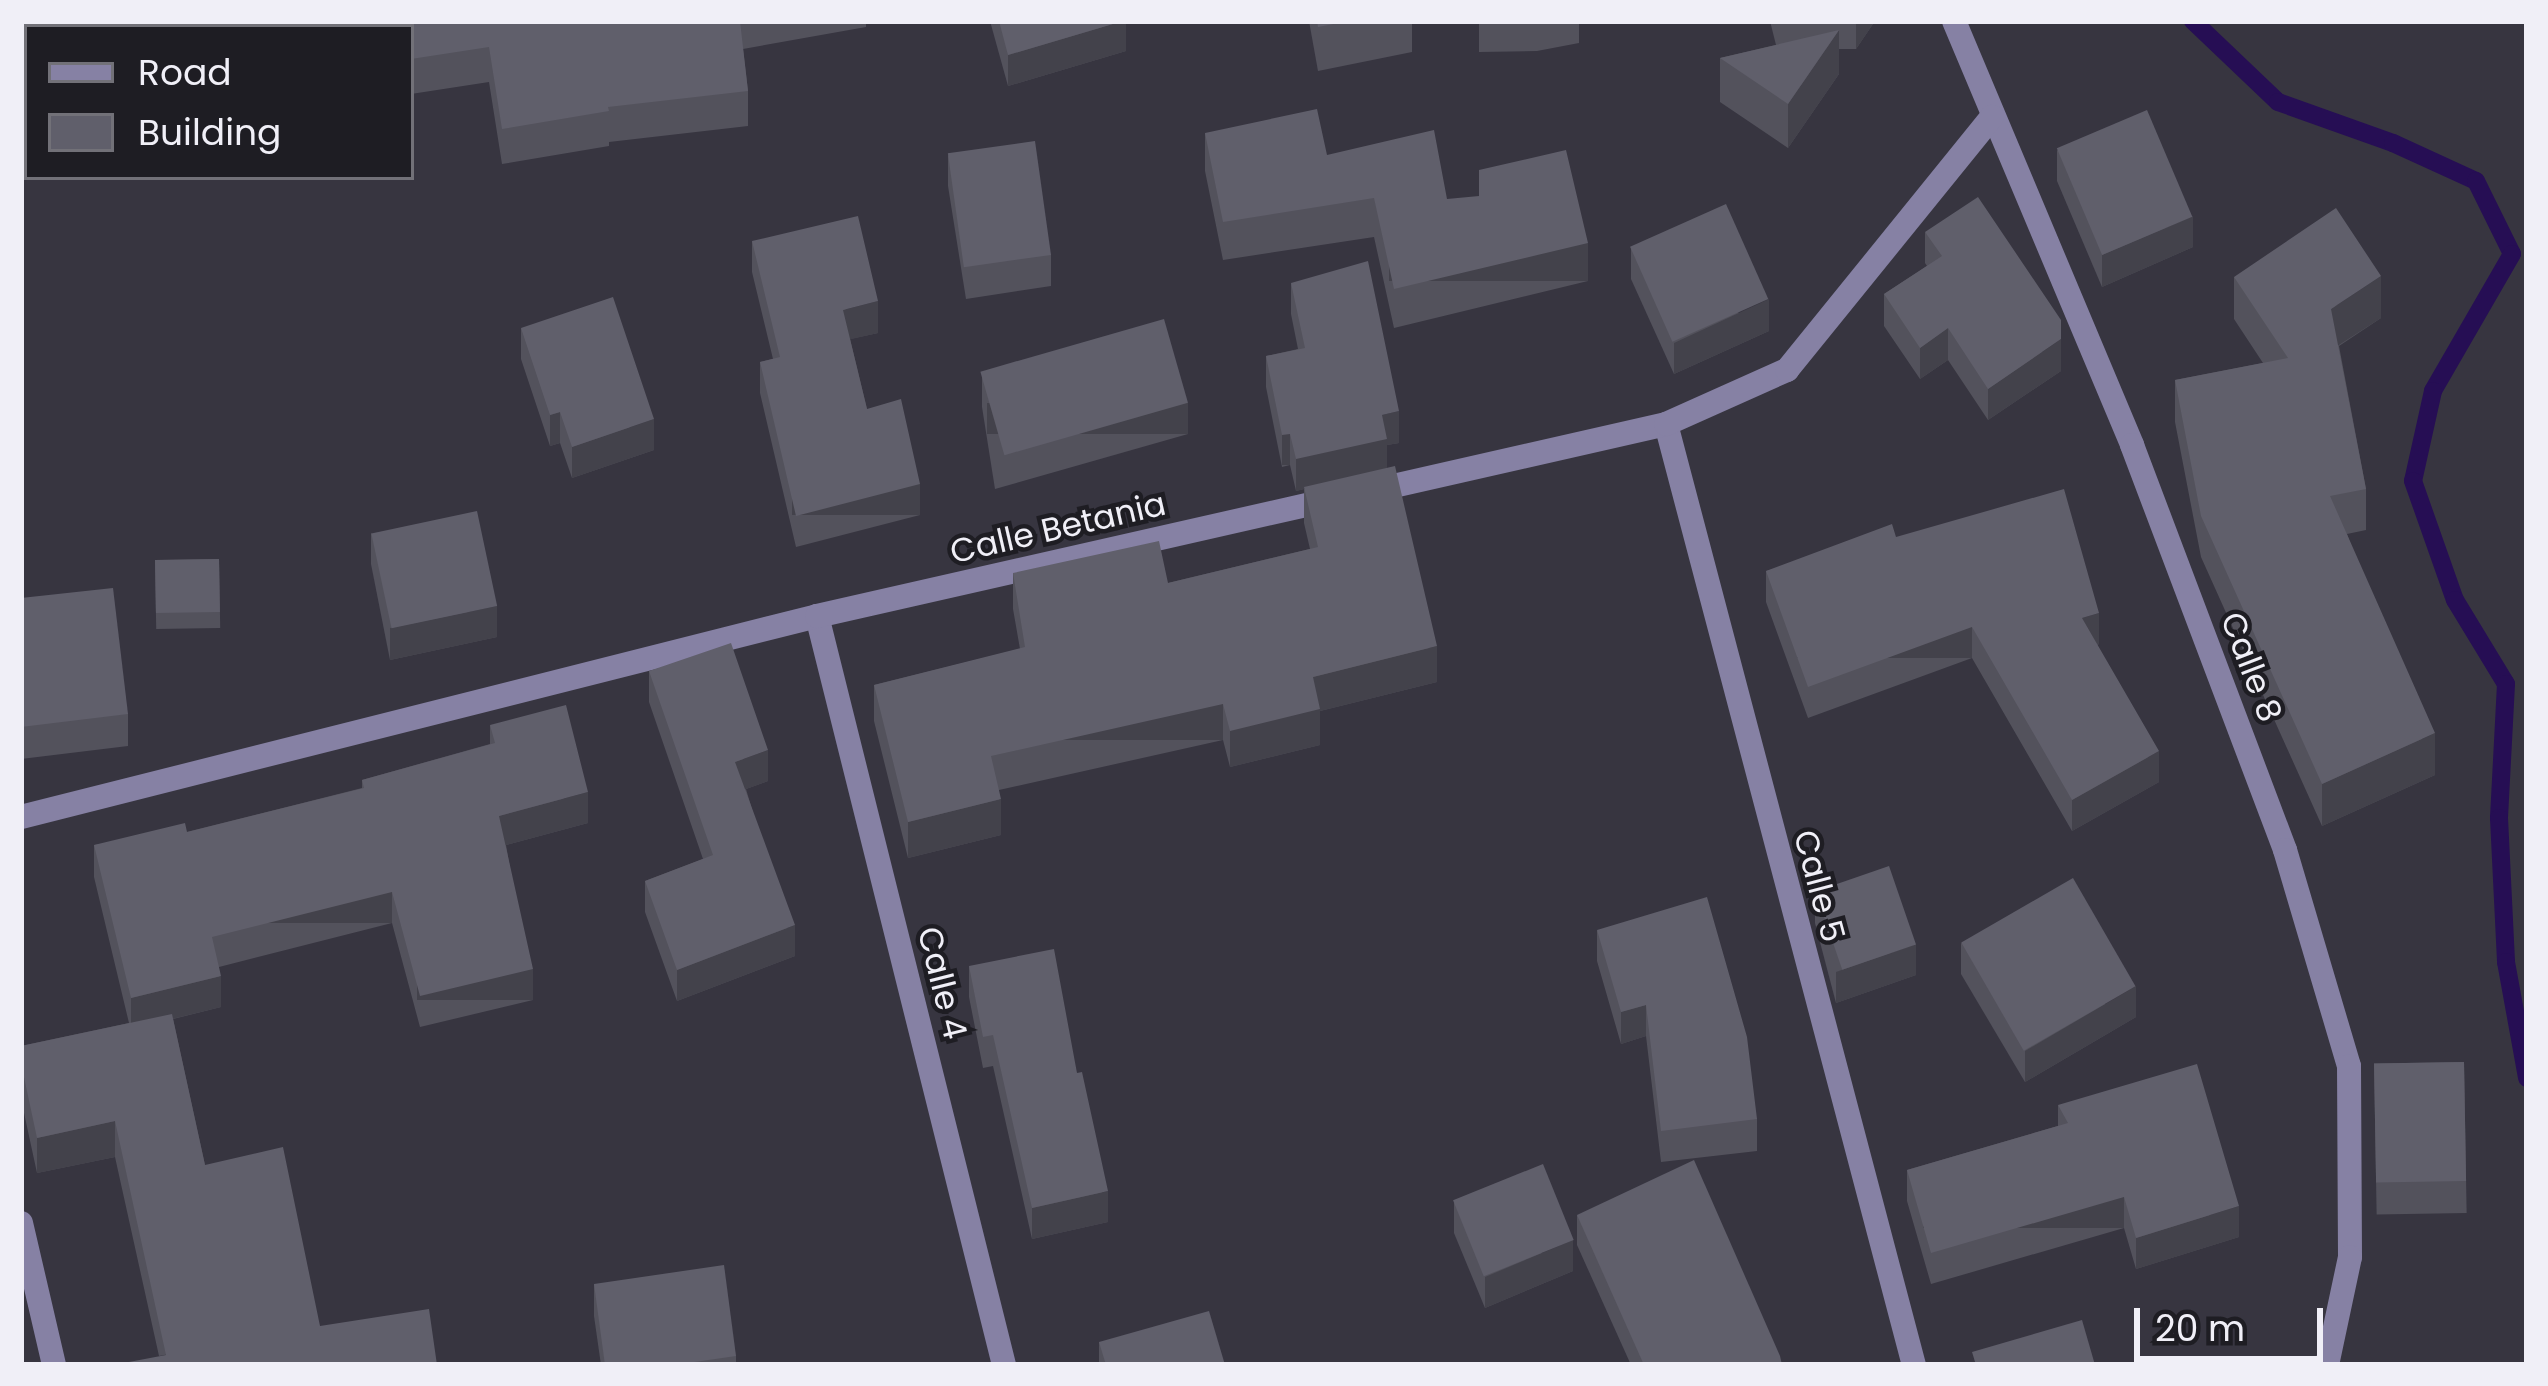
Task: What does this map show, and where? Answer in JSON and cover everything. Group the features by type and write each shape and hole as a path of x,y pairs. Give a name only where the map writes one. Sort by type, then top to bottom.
{"street":[{"name":"Calle 8","path":"1954,21 2132,445 2285,850 2349,1066 2350,1257 2327,1365"},
{"name":"Calle Betania","path":"21,817 817,616 1666,424 1787,370 1992,117"},
{"name":"Calle 5","path":"1666,424 1914,1365"},
{"name":"Calle 4","path":"817,616 1004,1365"},
{"path":"21,1223 54,1365"}],"building":[{"path":"21,21 92,21 24,24 21,110"},
{"path":"740,21 748,91 608,107 609,111 502,129 489,47 414,59 414,24 224,24"},
{"path":"999,21 1123,21 1008,55"},
{"path":"1317,21 1349,21 1318,27"},
{"path":"1839,30 1788,104 1720,58"},
{"path":"1317,109 1327,155 1434,130 1447,199 1479,196 1479,170 1566,150 1588,243 1394,289 1374,198 1223,222 1205,133"},
{"path":"2147,110 2192,217 2102,255 2057,148"},
{"path":"1035,141 1051,255 964,267 948,153"},
{"path":"1978,197 2061,320 2061,339 1988,389 1948,328 1920,348 1884,294 1942,256 1925,232"},
{"path":"1726,204 1768,299 1672,342 1630,247"},
{"path":"2336,208 2381,276 2331,309 2366,489 2330,496 2435,733 2322,784 2201,516 2175,380 2288,358 2234,277"},
{"path":"858,216 878,301 843,310 867,409 901,399 920,484 796,516 760,362 780,357 752,241"},
{"path":"1368,261 1399,411 1382,415 1387,439 1296,459 1290,434 1282,435 1266,356 1305,348 1291,283"},
{"path":"613,297 654,419 572,447 560,412 550,415 521,328"},
{"path":"1164,319 1188,403 1004,455 980,372"},
{"path":"1395,466 1437,646 1313,677 1320,709 1230,731 1223,704 991,756 1001,799 908,822 874,685 1025,647 1013,573 1159,541 1168,583 1318,547 1304,487"},
{"path":"2064,489 2099,613 2082,618 2159,751 2072,800 1972,627 1808,687 1766,571 1892,524 1896,537"},
{"path":"477,511 497,606 392,628 371,533"},
{"path":"219,559 220,612 156,613 155,560"},
{"path":"113,588 128,714 21,727 21,598"},
{"path":"731,643 768,750 735,762 795,925 677,970 645,881 713,855 649,671"},
{"path":"566,705 588,792 499,816 533,969 420,996 392,892 212,937 221,976 131,998 94,845 185,823 187,832 364,788 362,780 495,743 490,725"},
{"path":"1889,866 1916,944 1842,970 1815,891"},
{"path":"2073,878 2136,986 2024,1051 1961,942"},
{"path":"1707,897 1747,1037 1757,1119 1661,1131 1646,1005 1621,1012 1597,930"},
{"path":"1054,949 1077,1073 1082,1072 1108,1191 1032,1208 993,1035 983,1037 969,966"},
{"path":"172,1014 205,1165 283,1147 320,1326 429,1309 437,1365 113,1365 166,1355 115,1121 37,1138 21,1046"},
{"path":"2464,1062 2466,1181 2376,1183 2374,1064"},
{"path":"2197,1064 2239,1206 2136,1238 2124,1197 1931,1253 1907,1170 2068,1123 2058,1105"},
{"path":"1694,1160 1782,1365 1644,1365 1577,1215"},
{"path":"1543,1164 1574,1240 1484,1276 1453,1200"},
{"path":"724,1265 736,1356 674,1365 605,1365 594,1284"},
{"path":"1209,1311 1225,1365 1106,1365 1099,1342"},
{"path":"2082,1320 2095,1365 1976,1365 1972,1352"}],"waterway":[{"path":"2193,21 2278,102 2393,143 2476,181 2512,254 2433,391 2413,481 2455,600 2506,684 2499,818 2506,962 2527,1078"}]}
